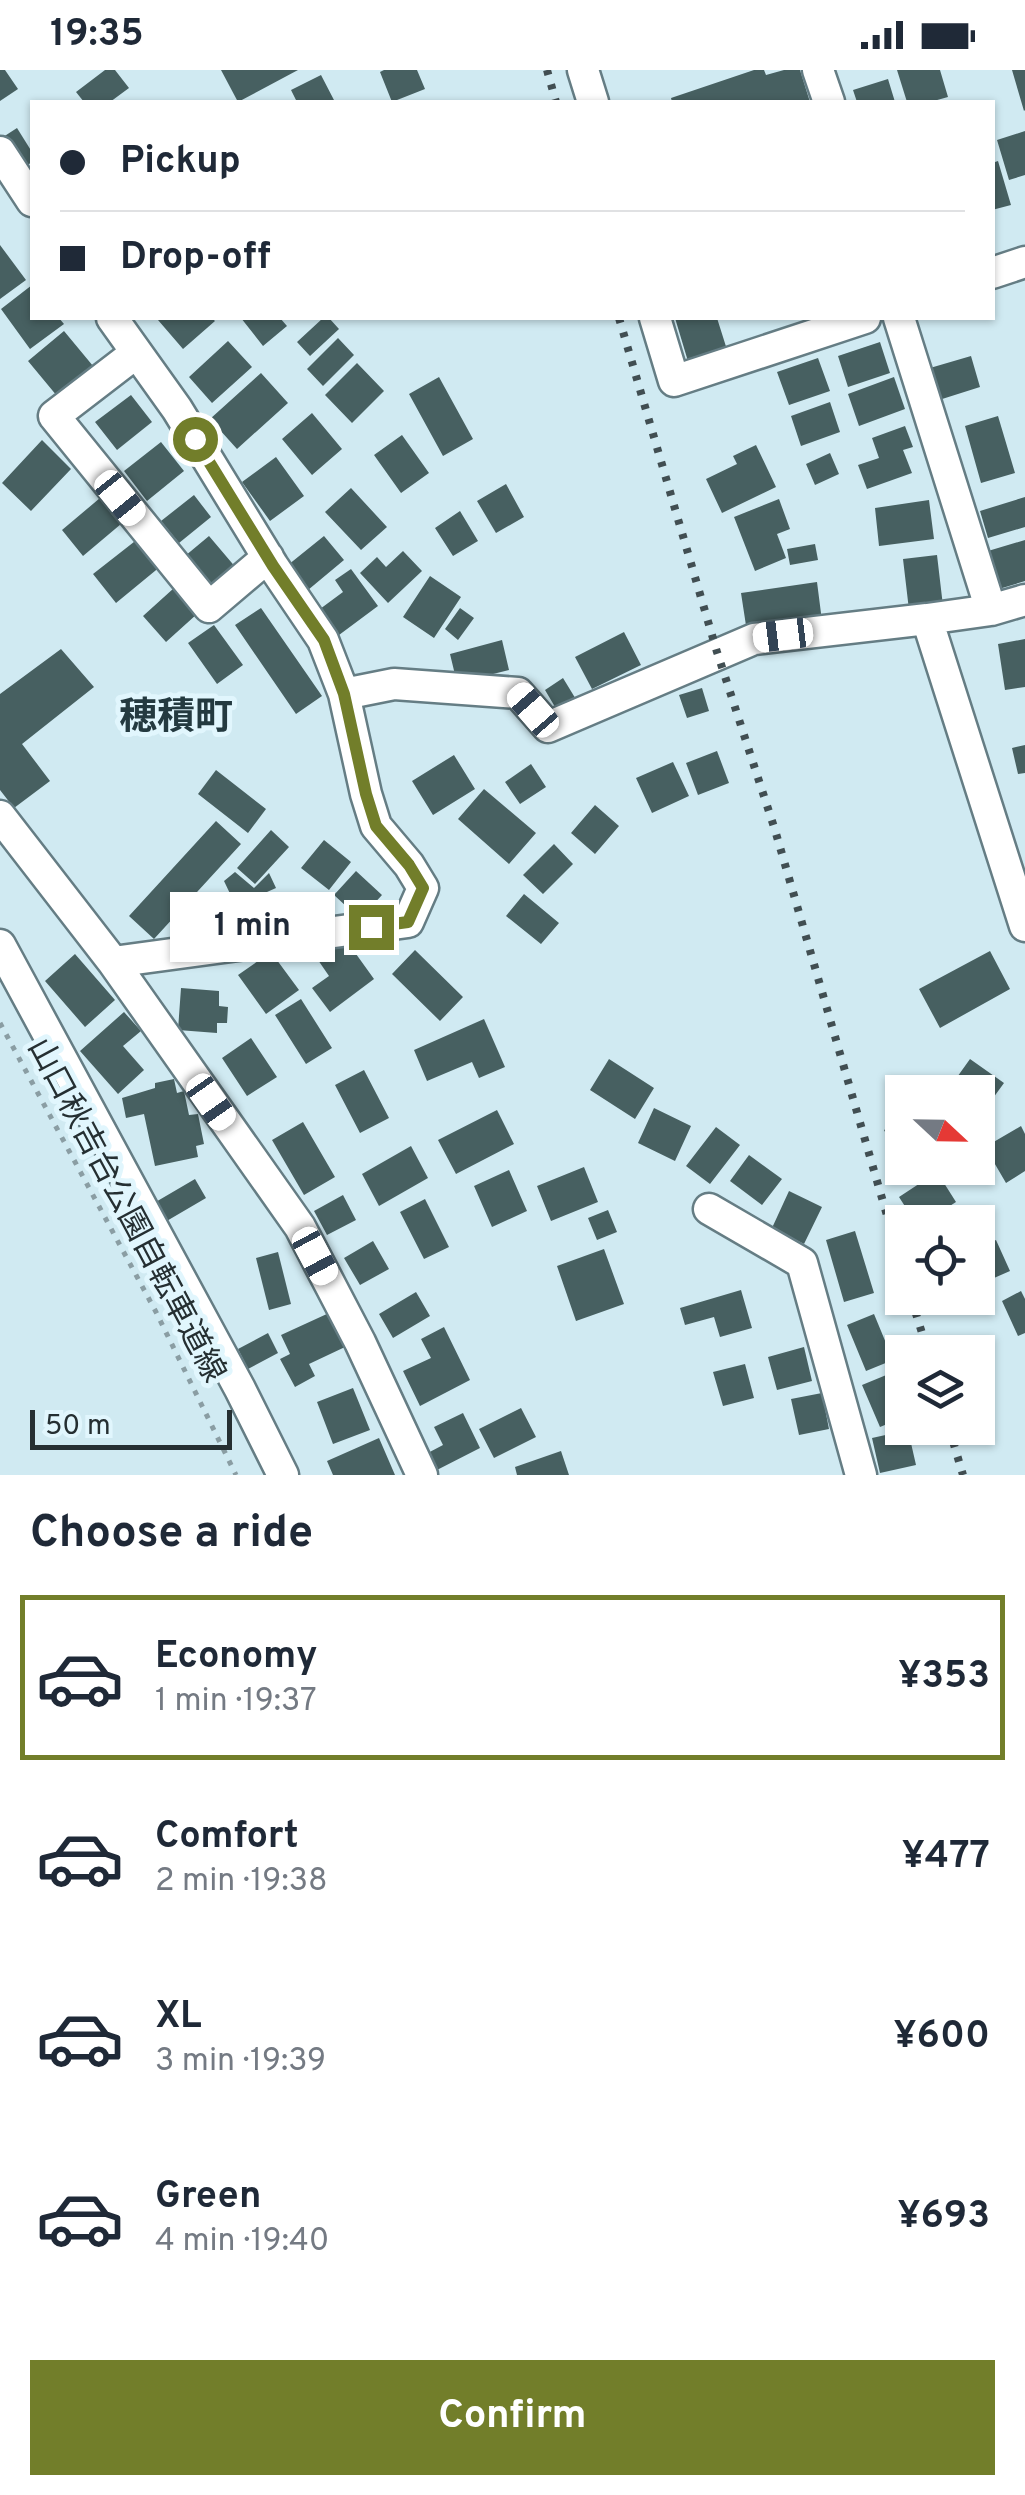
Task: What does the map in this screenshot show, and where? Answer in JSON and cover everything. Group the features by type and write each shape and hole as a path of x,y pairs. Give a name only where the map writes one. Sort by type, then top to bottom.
{"street":[{"path":"583,70 591,100"},
{"path":"818,70 828,100"},
{"path":"0,152 30,197"},
{"path":"995,272 1025,262"},
{"path":"113,320 177,409 324,640 344,694 376,826 423,888 408,922 113,962"},
{"path":"656,320 674,381 860,320"},
{"path":"900,320 991,610"},
{"path":"136,353 54,416 209,607 268,557"},
{"path":"344,694 394,684 518,692 548,727 754,639 991,610 1025,600"},
{"path":"927,619 1025,926"},
{"path":"0,816 113,962 300,1226 422,1475"},
{"path":"0,945 283,1475"},
{"path":"709,1209 802,1262 862,1475"}],"path":[{"name":"山口秋吉台公園自転車道線","path":"0,1023 156,1312 236,1475"}],"building":[{"path":"0,70 5,70 18,89 0,101"},
{"path":"105,70 115,70 129,88 113,100 82,100 76,92"},
{"path":"221,70 298,70 242,100 237,100"},
{"path":"417,70 425,89 391,100 380,72"},
{"path":"754,70 764,70 766,75 800,70 809,100 672,100"},
{"path":"897,70 940,70 948,97 906,100"},
{"path":"1012,70 1025,70 1024,111"},
{"path":"321,75 334,100 296,100 291,90"},
{"path":"888,79 894,100 856,100 853,90"},
{"path":"17,128 30,149 30,163 17,172 0,139"},
{"path":"1025,131 1025,175 1009,180 997,140"},
{"path":"998,161 1011,205 995,209"},
{"path":"0,245 26,280 0,299"},
{"path":"30,287 30,320 61,320 64,324 30,349 1,309"},
{"path":"158,320 215,321 183,349"},
{"path":"243,320 282,320 287,326 263,346"},
{"path":"321,320 331,320 339,329 310,356 297,342"},
{"path":"676,320 718,320 729,356 690,368"},
{"path":"64,331 98,372 62,402 28,361"},
{"path":"338,338 354,355 323,386 307,369"},
{"path":"228,341 252,367 212,403 189,377"},
{"path":"880,342 890,373 848,387 838,356"},
{"path":"971,356 980,387 939,400 930,368"},
{"path":"818,358 830,391 789,405 777,372"},
{"path":"357,363 384,391 352,423 325,395"},
{"path":"261,373 288,403 237,449 210,419"},
{"path":"439,377 473,439 443,456 409,394"},
{"path":"894,377 905,409 859,426 848,394"},
{"path":"131,395 152,422 117,450 95,422"},
{"path":"830,402 840,432 801,446 791,416"},
{"path":"312,413 342,449 312,475 282,439"},
{"path":"998,416 1015,473 981,483 965,426"},
{"path":"905,426 913,447 903,450 912,473 867,489 858,465 879,458 872,438"},
{"path":"402,435 429,473 401,493 374,455"},
{"path":"42,440 71,469 31,511 2,483"},
{"path":"161,442 184,471 147,501 124,471"},
{"path":"756,445 776,487 722,513 706,479 737,464 733,456"},
{"path":"830,453 839,474 815,485 806,464"},
{"path":"276,457 304,496 270,521 242,482"},
{"path":"506,484 524,517 496,533 477,501"},
{"path":"351,488 387,527 361,550 325,512"},
{"path":"194,495 211,517 179,543 161,521"},
{"path":"1025,497 1025,527 988,538 980,511"},
{"path":"100,498 121,524 83,556 62,530"},
{"path":"779,499 790,529 777,534 786,558 755,571 734,517"},
{"path":"929,500 934,539 879,546 875,508"},
{"path":"460,511 478,541 453,556 435,528"},
{"path":"209,536 237,569 213,589 185,556"},
{"path":"324,536 344,560 308,590 288,565"},
{"path":"139,538 161,566 116,603 93,574"},
{"path":"1025,540 1025,581 999,589 988,551"},
{"path":"815,544 818,560 790,565 787,549"},
{"path":"403,551 422,571 388,603 360,573 377,557 386,567"},
{"path":"937,555 943,606 909,610 903,559"},
{"path":"351,569 378,606 339,635 320,609 343,592 335,580"},
{"path":"430,576 461,597 434,638 403,617"},
{"path":"817,582 822,621 747,632 741,593"},
{"path":"174,588 197,614 166,642 143,616"},
{"path":"261,608 322,696 296,714 235,625"},
{"path":"460,608 474,618 458,640 445,629"},
{"path":"214,625 243,665 217,684 188,643"},
{"path":"624,632 641,665 592,689 575,657"},
{"path":"1025,639 1025,687 1005,690 998,644"},
{"path":"502,640 509,670 457,683 450,654"},
{"path":"61,649 94,687 22,744 50,781 14,808 0,790 0,694"},
{"path":"563,678 577,701 558,712 545,690"},
{"path":"702,688 709,711 687,718 679,695"},
{"path":"1025,745 1025,773 1018,774 1012,748"},
{"path":"717,751 729,783 698,795 686,763"},
{"path":"454,755 475,789 433,815 412,781"},
{"path":"673,762 689,796 652,813 636,778"},
{"path":"531,764 546,787 520,804 505,782"},
{"path":"216,770 266,809 248,833 198,794"},
{"path":"484,789 536,833 509,864 458,819"},
{"path":"595,805 619,826 595,854 571,833"},
{"path":"216,821 241,844 154,939 129,916"},
{"path":"271,830 289,847 255,884 237,868"},
{"path":"324,840 351,862 329,890 301,868"},
{"path":"554,844 573,864 543,894 523,875"},
{"path":"356,871 382,895 360,919 334,895"},
{"path":"235,872 254,888 269,873 276,888 267,892 276,909 240,928 236,921 227,927 219,911 234,902 224,881"},
{"path":"524,894 559,923 541,944 506,916"},
{"path":"346,940 374,979 330,1012 312,988 329,976 318,960"},
{"path":"415,950 463,997 440,1021 392,974"},
{"path":"990,951 1010,989 940,1028 919,989"},
{"path":"271,952 299,990 266,1014 238,975"},
{"path":"75,954 115,1000 85,1027 45,981"},
{"path":"181,988 219,991 219,1006 228,1007 227,1023 217,1023 217,1033 178,1030"},
{"path":"301,999 332,1048 306,1064 275,1015"},
{"path":"124,1012 141,1031 123,1046 144,1070 118,1094 80,1051"},
{"path":"484,1019 505,1067 479,1078 472,1062 427,1081 414,1050"},
{"path":"251,1038 277,1077 247,1096 222,1058"},
{"path":"609,1059 654,1088 635,1119 590,1090"},
{"path":"970,1059 993,1075 959,1075"},
{"path":"364,1070 389,1118 360,1133 335,1085"},
{"path":"995,1077 1004,1083 995,1095"},
{"path":"174,1079 177,1093 184,1091 189,1115 198,1114 204,1144 196,1146 198,1157 155,1166 144,1114 126,1118 122,1098"},
{"path":"654,1108 691,1126 675,1161 638,1143"},
{"path":"497,1110 514,1144 456,1174 438,1140"},
{"path":"303,1122 335,1177 304,1195 272,1140"},
{"path":"1021,1126 1025,1134 1025,1171 1006,1183 995,1164 995,1141"},
{"path":"716,1127 740,1145 710,1184 686,1166"},
{"path":"411,1146 428,1178 379,1206 362,1174"},
{"path":"749,1155 782,1179 762,1205 730,1181"},
{"path":"584,1167 598,1202 551,1221 537,1186"},
{"path":"509,1170 527,1211 492,1227 474,1186"},
{"path":"195,1179 206,1198 165,1222 154,1203"},
{"path":"917,1185 945,1185 956,1202 904,1205 899,1197"},
{"path":"789,1191 822,1207 804,1244 772,1228"},
{"path":"343,1195 356,1220 327,1235 314,1211"},
{"path":"425,1199 449,1247 424,1259 400,1212"},
{"path":"608,1210 617,1232 597,1240 588,1218"},
{"path":"855,1231 874,1293 844,1302 826,1240"},
{"path":"995,1240 1010,1271 995,1278"},
{"path":"373,1241 389,1269 360,1285 344,1258"},
{"path":"604,1249 624,1304 576,1321 557,1266"},
{"path":"278,1252 291,1304 269,1310 256,1258"},
{"path":"741,1290 752,1328 720,1337 714,1317 685,1325 680,1308"},
{"path":"1021,1291 1025,1299 1025,1333 1018,1336 1002,1301"},
{"path":"416,1292 430,1316 393,1338 379,1314"},
{"path":"329,1313 345,1347 309,1364 315,1376 295,1387 280,1359 290,1354 281,1335"},
{"path":"874,1314 885,1341 885,1363 866,1371 847,1325"},
{"path":"444,1327 470,1380 420,1406 403,1371 431,1358 421,1339"},
{"path":"268,1333 278,1353 248,1369 238,1349"},
{"path":"804,1347 812,1381 777,1390 768,1357"},
{"path":"745,1364 754,1398 723,1406 713,1372"},
{"path":"885,1376 885,1425 880,1427 862,1385"},
{"path":"353,1388 370,1430 333,1444 317,1402"},
{"path":"822,1393 829,1429 799,1435 791,1399"},
{"path":"521,1408 536,1437 494,1458 479,1429"},
{"path":"463,1413 480,1448 433,1472 424,1455 443,1445 434,1427"},
{"path":"885,1435 885,1445 911,1445 916,1465 880,1473 872,1438"},
{"path":"379,1438 395,1475 333,1475 327,1461"},
{"path":"561,1451 569,1475 517,1475 515,1467"}],"railway":[{"path":"547,70 555,100"},
{"path":"620,320 885,1209"},
{"path":"916,1315 923,1335"},
{"path":"954,1445 963,1475"}],"district":[{"name":"穂積町","path":"176,719"}],"route":[{"path":"195,439 324,640 344,694 376,826 423,888 408,922 371,927"}]}
